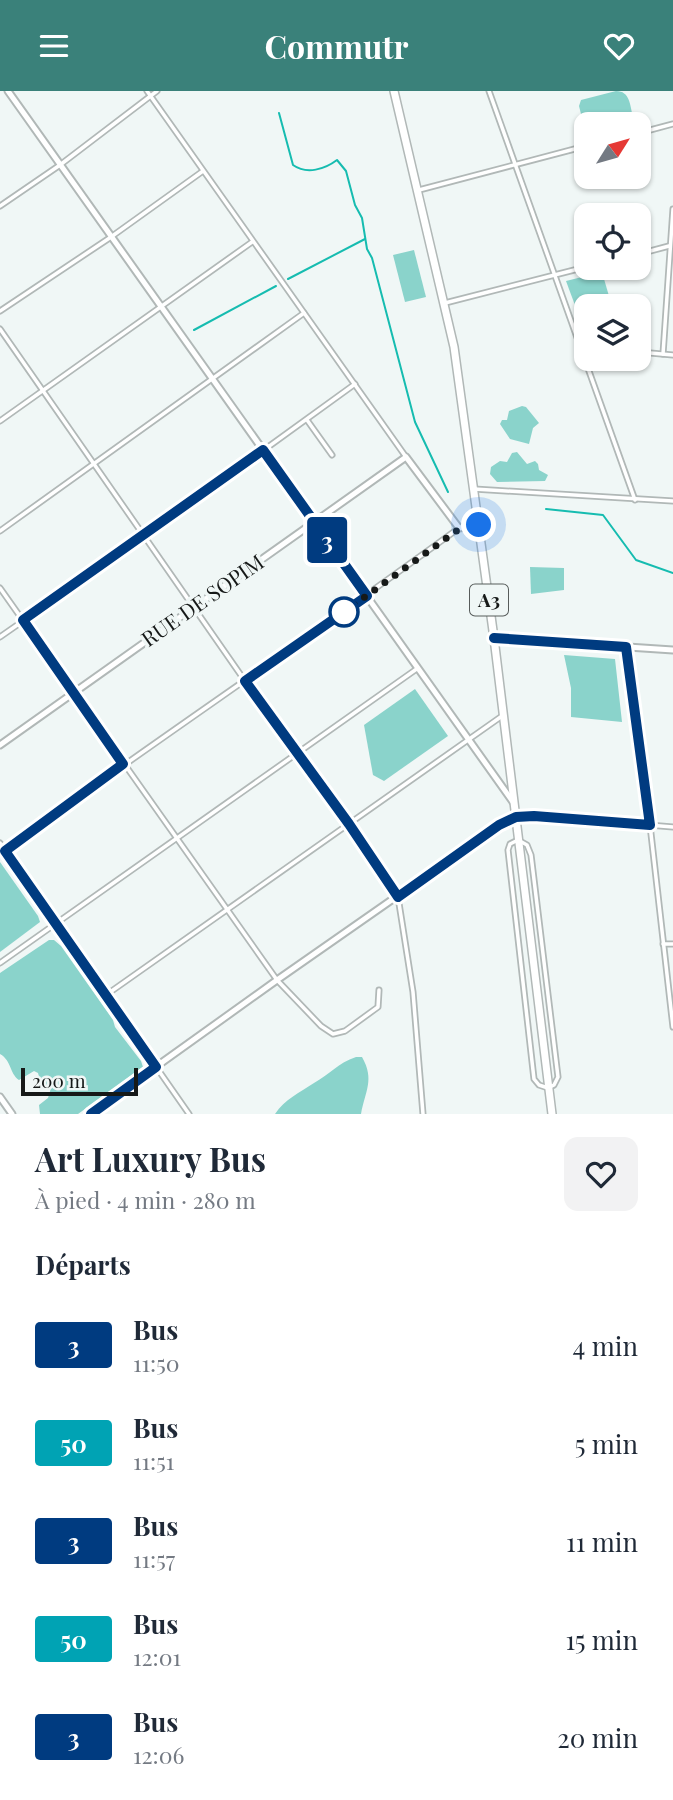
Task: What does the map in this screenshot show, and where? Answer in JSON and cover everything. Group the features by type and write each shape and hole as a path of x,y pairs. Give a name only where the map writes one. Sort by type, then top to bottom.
{"highway":[{"name":"A3","path":"394,91 454,347 494,638 552,1114"}],"street":[{"path":"1,96 8,91 514,802"},
{"path":"147,91 459,529"},
{"path":"0,205 60,165 158,91"},
{"path":"489,91 574,323"},
{"path":"651,130 673,124"},
{"path":"418,190 574,149"},
{"path":"0,311 111,237 203,170"},
{"path":"663,354 673,209"},
{"path":"0,421 253,242"},
{"path":"651,251 669,246"},
{"path":"445,303 574,270"},
{"path":"0,531 304,313"},
{"path":"0,329 398,897 412,992 423,1114"},
{"path":"651,353 673,355"},
{"path":"592,371 635,500"},
{"path":"0,636 145,536 355,384"},
{"path":"307,420 331,455"},
{"name":"RUE DE SOPIM","path":"0,745 406,457"},
{"path":"474,489 673,501"},
{"path":"5,851 123,764 367,596 459,529 479,525"},
{"path":"0,588 277,980 321,1026 333,1034 345,1031 378,1007 379,990"},
{"path":"494,638 673,649"},
{"path":"626,647 673,1027"},
{"path":"0,963 418,668"},
{"path":"106,995 503,715"},
{"path":"90,1114 499,825 516,817 548,817 673,827"},
{"path":"518,839 510,844 508,855 520,969 534,1079 538,1085 548,1088"},
{"path":"0,843 189,1114"},
{"path":"663,944 673,944"},
{"path":"0,1097 12,1114"}],"shaded area":[{"path":"621,92 629,99 632,112 580,112 581,100"},
{"path":"414,250 426,297 405,302 393,255"},
{"path":"604,280 608,294 574,294 574,303 566,281"},
{"path":"526,407 539,423 533,428 529,444 510,439 500,424 502,420 507,420 509,411"},
{"path":"517,452 527,464 535,461 538,464 539,470 548,475 545,481 497,482 490,474 491,467 500,461 507,462 512,453"},
{"path":"530,567 564,568 564,590 531,594"},
{"path":"564,655 615,659 622,722 571,717 571,688"},
{"path":"415,689 448,736 384,781 373,775 364,725"},
{"path":"0,862 40,922 0,952"},
{"path":"49,940 54,940 61,946 143,1067 78,1114 40,1114 39,1105 48,1098 51,1088 41,1084 38,1073 34,1071 19,1080 7,1060 0,1054 0,973"},
{"path":"362,1057 368,1072 368,1086 361,1114 275,1114 283,1104 339,1065"}],"waterway":[{"path":"279,113 293,165 304,170 316,170 337,160 346,171 355,205 362,218 367,249 372,258 415,422 448,492"},
{"path":"288,279 365,239"},
{"path":"194,330 276,286"},
{"path":"546,509 603,515 636,560 673,573"}],"bus line":[{"name":"3","path":"91,1114 156,1067 5,851 123,764 23,620 263,450 367,596 245,681 349,824 398,897 499,825 516,817 650,825 626,647 494,638"}],"route":[{"path":"344,612 459,529 479,525"}]}
